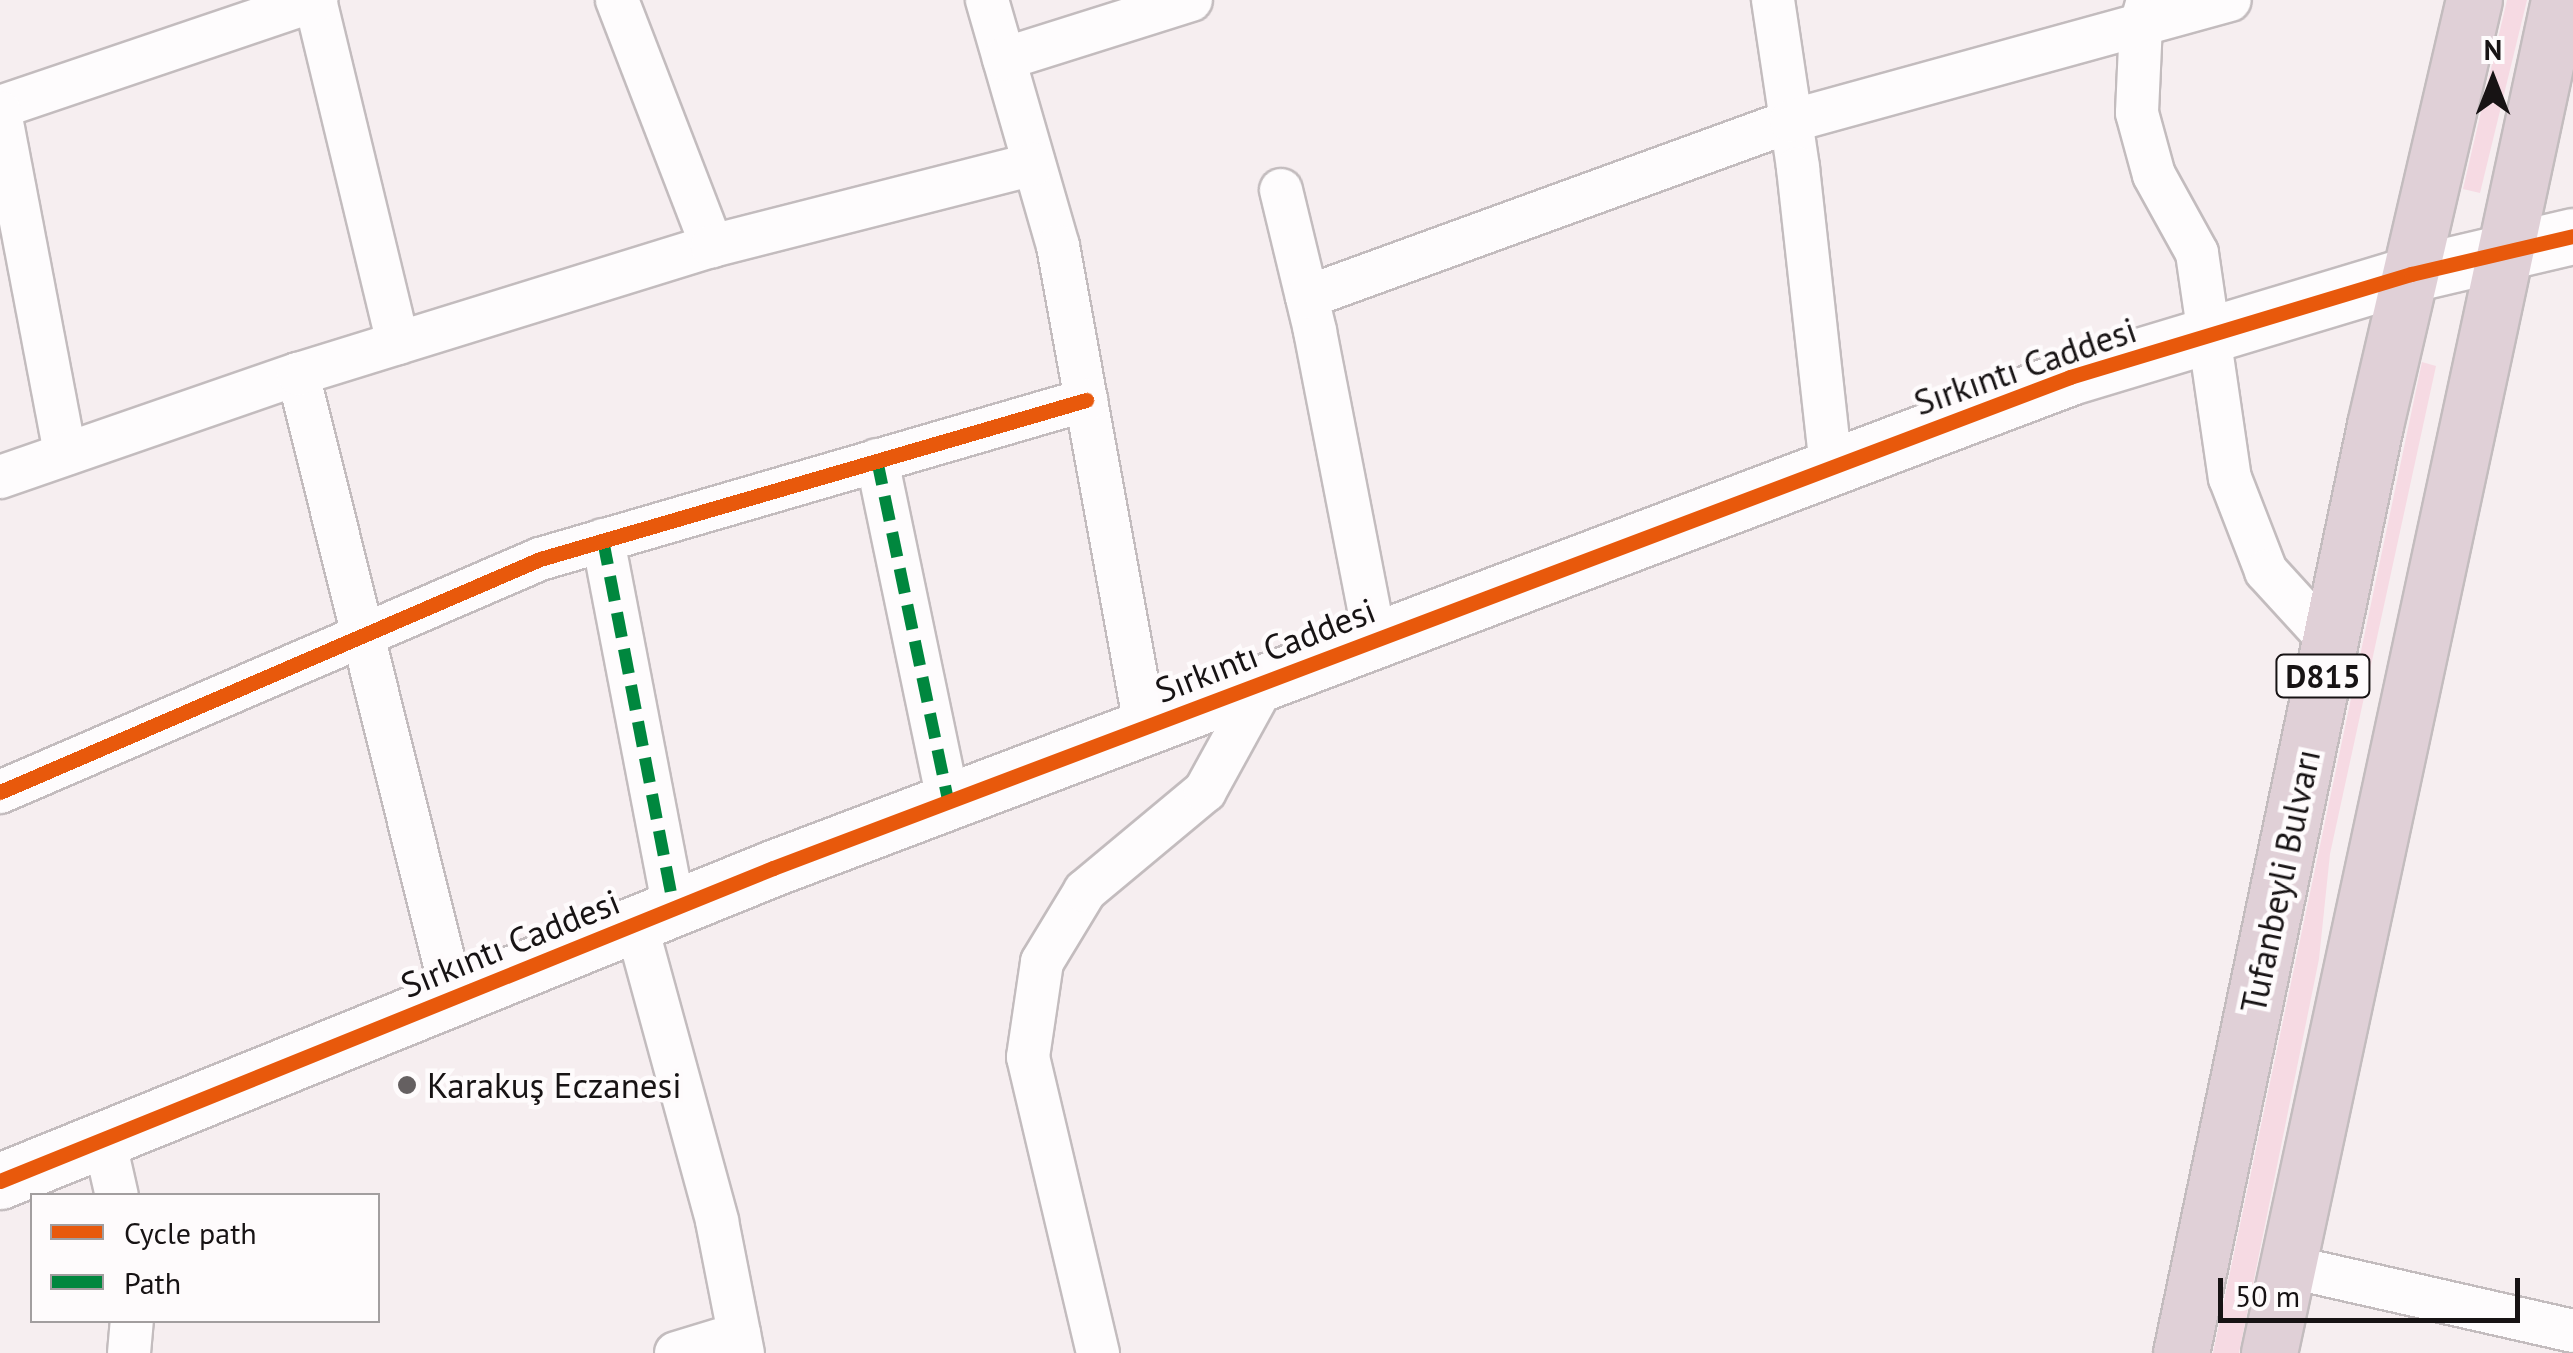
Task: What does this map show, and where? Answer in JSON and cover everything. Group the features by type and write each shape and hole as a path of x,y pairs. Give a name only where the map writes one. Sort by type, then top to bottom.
{"highway":[{"name":"Tufanbeyli Bulvarı","path":"2180,1353 2330,642 2474,0"},
{"name":"D815","path":"2269,1353 2558,0"}],"street":[{"path":"64,454 0,109 315,0 398,343"},
{"path":"617,0 712,246"},
{"path":"987,0 1058,246 1145,728"},
{"path":"1004,60 1191,0"},
{"path":"1772,0 1791,121 1831,468"},
{"path":"1307,297 1791,121 2145,12 2230,0"},
{"path":"2145,12 2137,112 2154,174 2197,253 2230,478 2266,572 2330,642"},
{"path":"0,476 298,374 712,246 1034,164"},
{"path":"1281,190 1307,297 1375,640"},
{"name":"Sırkıntı Caddesi","path":"0,1181 948,802 2070,377 2410,274 2573,236"},
{"path":"298,374 453,998"},
{"path":"0,792 540,559 1086,400"},
{"path":"876,460 948,802"},
{"path":"603,540 655,916 741,1344 676,1353"},
{"path":"1098,1353 1028,1057 1042,962 1085,891 1205,791 1265,682"},
{"path":"104,1139 116,1193"},
{"path":"2287,1266 2573,1331"},
{"path":"129,1353 132,1323"}],"shaded area":[{"path":"2507,0 2527,0 2480,193 2463,189"},
{"path":"2422,362 2436,366 2330,854 2319,959 2239,1353 2213,1353"}],"marked path":[{"path":"877,460 948,801"},
{"path":"603,540 674,908"}],"cycle path":[{"path":"0,1181 773,868 2070,377 2411,274 2573,236"},
{"path":"0,792 540,559 1086,400"}],"place":[{"name":"Karakuş Eczanesi","path":"407,1085"}]}
